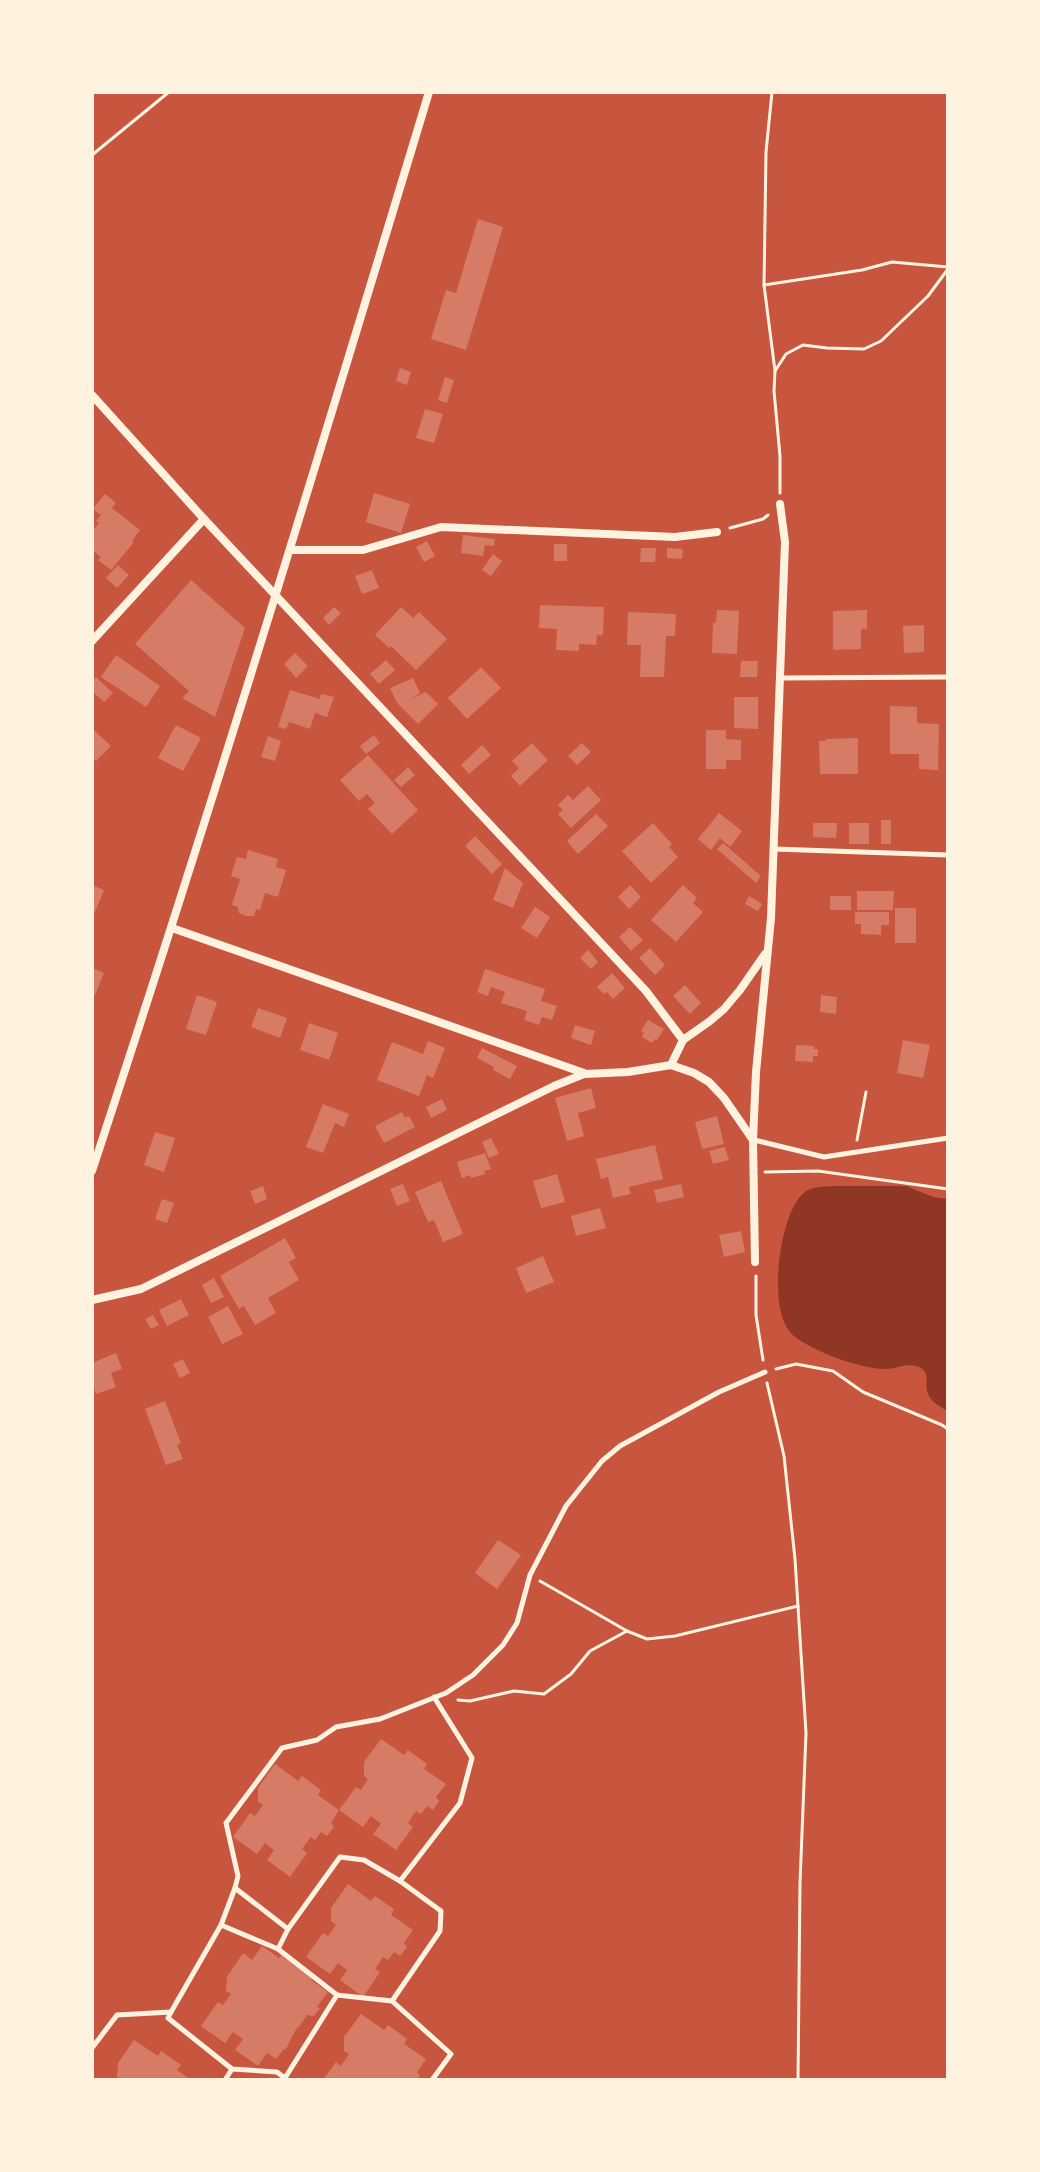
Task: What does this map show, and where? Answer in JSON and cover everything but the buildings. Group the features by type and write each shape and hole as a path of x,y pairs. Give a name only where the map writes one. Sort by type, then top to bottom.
{"street":[{"path":"92,1171 277,596 429,92"},
{"path":"92,395 646,991 683,1040"},
{"path":"755,1262 753,1140 756,1072 771,918 785,542 780,504"},
{"path":"92,641 204,519"},
{"path":"291,550 363,550 441,527 675,537 717,532"},
{"path":"172,928 584,1074"},
{"path":"671,1065 683,1040 724,1009 768,950"},
{"path":"94,1297 141,1289 540,1092 584,1074 628,1072 671,1065 694,1073 709,1082 724,1098 753,1140"}],"lane":[{"path":"780,678 948,677"},
{"path":"773,849 948,855"},
{"path":"753,1140 824,1157 948,1138"},
{"path":"337,1995 286,2079 277,2072 232,2069 168,2018 221,1925 235,1888 238,1876 226,1823 282,1748 317,1740 336,1727 380,1719 434,1697 473,1675 503,1645 517,1623 530,1575 566,1506 602,1461 620,1446 719,1392 765,1372"},
{"path":"400,1881 460,1803 472,1758 434,1697"},
{"path":"278,1949 288,1929 340,1857 364,1860 441,1911 440,1931 392,2001"},
{"path":"235,1888 288,1929"},
{"path":"221,1925 278,1949 337,1995 392,2001 451,2054 432,2080"},
{"path":"92,2048 117,2015 171,2012"},
{"path":"225,2080 232,2069"}],"path":[{"path":"92,155 169,92"},
{"path":"717,532 763,519 780,504 775,371 764,285 766,152 772,92"},
{"path":"764,285 862,270 892,262 948,268 928,296 881,341 864,349 803,345 786,354 775,371"},
{"path":"855,1152 866,1092"},
{"path":"754,1173 818,1171 948,1189"},
{"path":"755,1262 756,1315 784,1456 806,1733 800,1883 798,2080"},
{"path":"765,1372 796,1364 833,1371 863,1392 948,1429"},
{"path":"530,1575 627,1631 647,1639 675,1636 798,1606"},
{"path":"434,1697 470,1701 514,1691 544,1694 571,1674 590,1651 627,1631"}],"shaded area":[{"path":"833,1186 906,1186 933,1197 948,1199 948,1411 930,1398 926,1376 921,1368 908,1365 885,1369 850,1363 802,1342 785,1325 778,1289 781,1246 786,1226 803,1193"}]}
